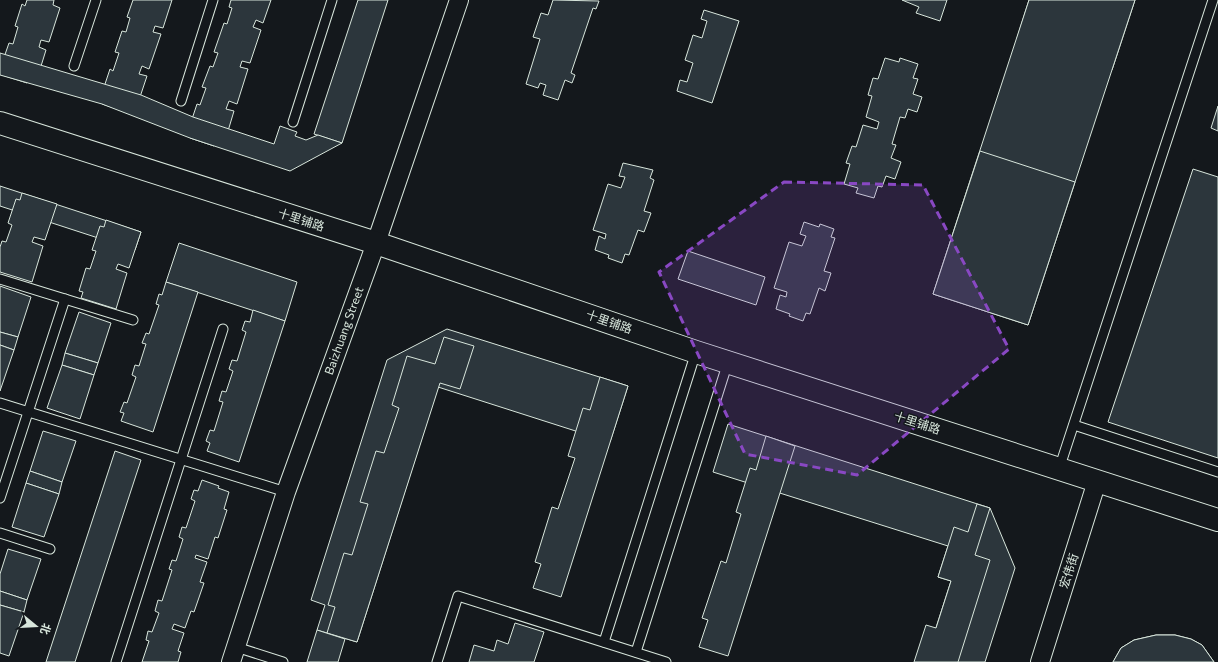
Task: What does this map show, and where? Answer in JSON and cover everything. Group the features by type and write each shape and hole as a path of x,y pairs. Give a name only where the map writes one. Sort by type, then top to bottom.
{"street":[{"name":"Baizhuang Street","path":"234,654 286,492 376,243 459,0"},
{"name":"十里铺路","path":"0,123 376,243 696,352 1218,520"},
{"name":"宏伟街","path":"1040,662 1098,481"}],"lane":[{"path":"74,66 96,0"},
{"path":"181,101 213,0"},
{"path":"293,122 332,0"},
{"path":"1059,469 1213,0"},
{"path":"0,279 133,320"},
{"path":"0,498 65,299"},
{"path":"116,662 223,329"},
{"path":"604,642 696,352"},
{"path":"636,652 728,362"},
{"path":"0,403 286,492"},
{"path":"1074,425 1218,472"},
{"path":"0,533 50,549"},
{"path":"437,662 458,596 666,662"},
{"path":"234,654 283,662"}],"highlighted area":[{"path":"784,182 923,185 1009,349 857,475 745,454 659,272"}],"building":[{"path":"27,0 54,0 53,5 60,8 49,42 41,40 39,47 46,50 37,79 29,77 27,83 2,75 5,67 1,66 9,43 13,44 18,27 15,26 22,4 25,6"},
{"path":"133,0 172,0 163,28 155,26 153,32 161,34 149,69 142,66 139,74 147,76 137,106 130,103 127,112 102,104 105,94 102,93 110,69 113,71 119,53 115,52 122,31 126,32 130,18 127,17"},
{"path":"231,0 271,0 263,23 256,20 253,27 261,30 250,63 242,61 240,67 248,69 237,104 229,101 226,109 234,111 225,141 217,138 214,146 190,138 193,129 189,128 197,104 200,105 206,88 202,87 210,66 213,67 218,53 214,52 224,23 227,24 232,8 229,7"},
{"path":"358,0 388,0 342,143 314,134"},
{"path":"553,0 599,1 596,9 593,8 571,73 575,75 572,83 565,80 558,100 543,95 546,85 540,83 538,88 526,84 540,39 533,37 541,13 548,15"},
{"path":"902,0 947,0 940,21 916,13 919,7"},
{"path":"1029,0 1135,0 1112,70 1017,38"},
{"path":"1029,0 1135,0 1028,325 933,294"},
{"path":"704,10 739,21 712,103 677,91 680,80 687,82 693,63 685,60 693,35 702,38 707,21 701,19"},
{"path":"0,53 141,95 193,117 274,144 280,126 297,132 295,136 306,140 318,135 342,143 290,171 190,138 102,104 0,75"},
{"path":"885,58 899,62 900,58 918,64 913,78 918,79 913,94 922,97 917,112 908,109 905,118 900,117 892,144 896,145 891,158 901,162 895,179 886,176 882,187 878,186 874,198 856,193 858,188 844,184 850,164 846,163 852,146 856,147 863,125 877,129 879,122 866,117 872,96 868,95 873,78 878,79"},
{"path":"1218,106 1218,131 1211,128"},
{"path":"980,151 1075,182 1028,325 933,294"},
{"path":"623,163 653,170 650,178 654,180 644,211 651,213 644,232 638,230 629,255 625,254 622,263 608,258 609,255 595,250 599,236 605,239 606,234 593,230 608,184 621,188 625,177 619,176"},
{"path":"1193,169 1218,177 1218,458 1108,422"},
{"path":"0,186 141,232 135,250 0,206"},
{"path":"22,193 57,204 45,240 34,237 32,242 43,246 32,282 0,272 0,247 2,241 6,242 12,225 8,223 16,199 20,200"},
{"path":"106,220 141,232 129,268 118,264 116,269 127,273 116,309 81,298 83,292 79,291 86,268 90,269 96,251 92,250 100,226 104,227"},
{"path":"804,222 819,227 820,224 834,229 831,237 835,238 824,271 831,273 825,291 819,288 810,314 806,313 803,321 776,309 780,295 786,297 787,292 774,288 789,242 802,246 806,236 800,234"},
{"path":"179,243 297,282 285,321 166,282"},
{"path":"688,251 765,277 756,305 678,279"},
{"path":"166,282 198,292 153,432 121,421 124,413 120,412 124,402 127,403 136,377 132,375 135,365 139,366 146,344 142,343 146,333 149,334 159,305 156,304 159,294 162,295"},
{"path":"0,286 31,297 18,337 0,332"},
{"path":"253,310 285,321 239,462 207,451 210,443 206,441 210,430 214,431 223,402 219,401 222,391 226,392 233,371 229,369 232,360 237,361 246,332 242,330 245,321 250,322"},
{"path":"79,312 111,323 98,363 65,353"},
{"path":"447,329 628,386 610,442 438,387 357,642 317,630 325,605 311,600 387,360"},
{"path":"0,332 18,337 14,350 0,345"},
{"path":"444,337 474,346 460,389 440,383 357,642 327,633 335,607 328,605 344,553 352,555 368,504 360,502 376,451 384,453 399,408 392,405 407,356 435,364"},
{"path":"0,345 14,350 0,391"},
{"path":"65,353 98,363 94,375 62,365"},
{"path":"62,365 94,375 80,419 47,408"},
{"path":"600,377 628,386 561,597 533,588 541,564 535,562 552,507 558,509 575,458 568,456 583,408 590,410"},
{"path":"728,424 990,508 1015,568 985,662 925,662 951,581 938,577 948,546 713,472"},
{"path":"43,431 76,441 62,482 30,471"},
{"path":"766,436 795,446 728,656 699,647 708,620 702,618 721,561 726,563 741,514 736,512 750,468 756,470"},
{"path":"115,451 141,460 75,662 46,662"},
{"path":"30,471 62,482 59,494 26,483"},
{"path":"202,480 219,486 218,488 229,492 224,509 227,510 218,538 215,537 208,559 196,555 195,558 207,562 200,582 204,583 194,612 191,611 185,628 174,624 172,629 184,633 178,651 181,652 178,662 142,662 149,641 146,640 148,631 152,632 159,613 155,611 158,600 162,601 172,570 169,569 172,560 176,561 183,539 179,537 182,527 186,528 195,501 191,499 194,490 198,491"},
{"path":"26,483 59,494 44,537 12,527"},
{"path":"977,504 990,508 975,555 990,560 958,662 914,662 926,625 936,628 951,581 938,577 954,527 968,532"},
{"path":"8,549 41,559 27,600 0,591 0,574"},
{"path":"0,591 27,600 24,612 0,605"},
{"path":"0,605 24,612 9,656 0,653"},
{"path":"515,623 544,632 534,662 469,662 474,645 494,651 497,640 508,644"},
{"path":"317,630 345,639 338,662 307,662"},
{"path":"1156,635 1175,635 1191,639 1202,645 1214,662 1113,662 1121,648 1134,640"},
{"path":"1156,635 1175,635 1191,639 1202,645 1214,662 1113,662 1121,648 1134,640"}]}
